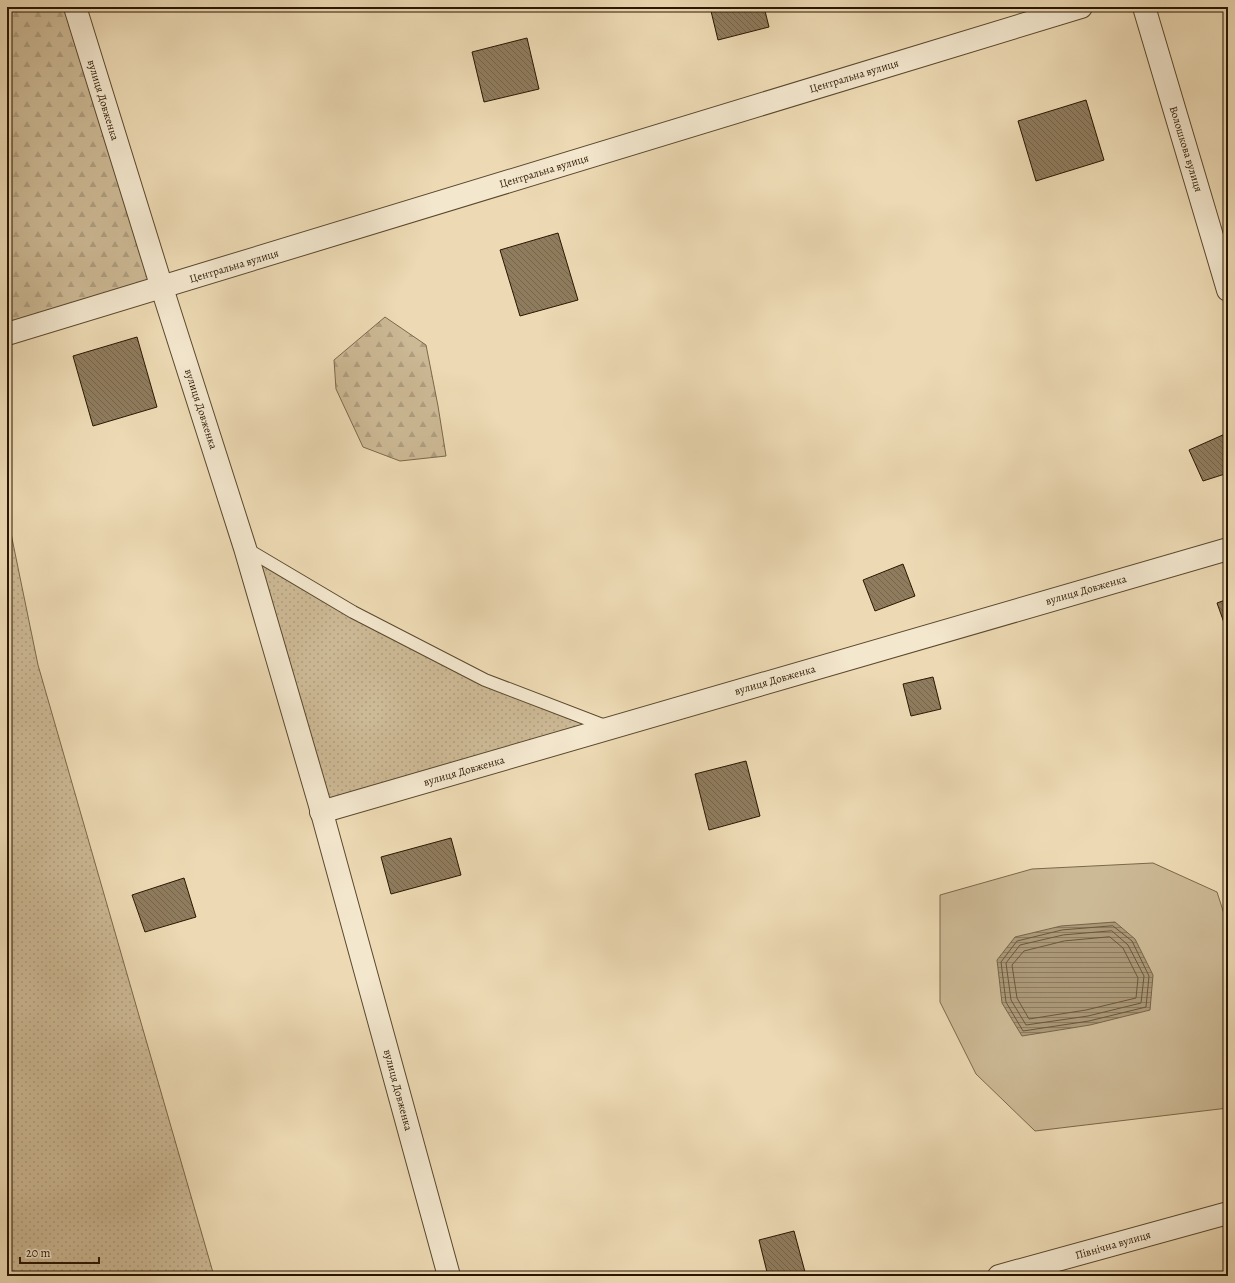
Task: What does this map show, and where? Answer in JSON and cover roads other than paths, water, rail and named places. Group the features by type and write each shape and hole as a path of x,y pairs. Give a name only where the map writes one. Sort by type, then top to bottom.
{"street":[{"name":"вулиця Довженка","path":"74,7 245,548 322,812 449,1276"},
{"name":"Центральна вулиця","path":"7,334 1081,7"},
{"name":"Волошкова вулиця","path":"1144,7 1228,290"},
{"name":"вулиця Довженка","path":"322,812 1228,549"},
{"name":"Північна вулиця","path":"998,1276 1067,1267 1228,1213"}],"lane":[{"path":"245,548 353,612 485,680 611,728"}],"water":[{"path":"1115,922 1135,939 1153,975 1150,1010 1090,1025 1022,1036 1002,1003 997,960 1015,937 1061,926"}]}
